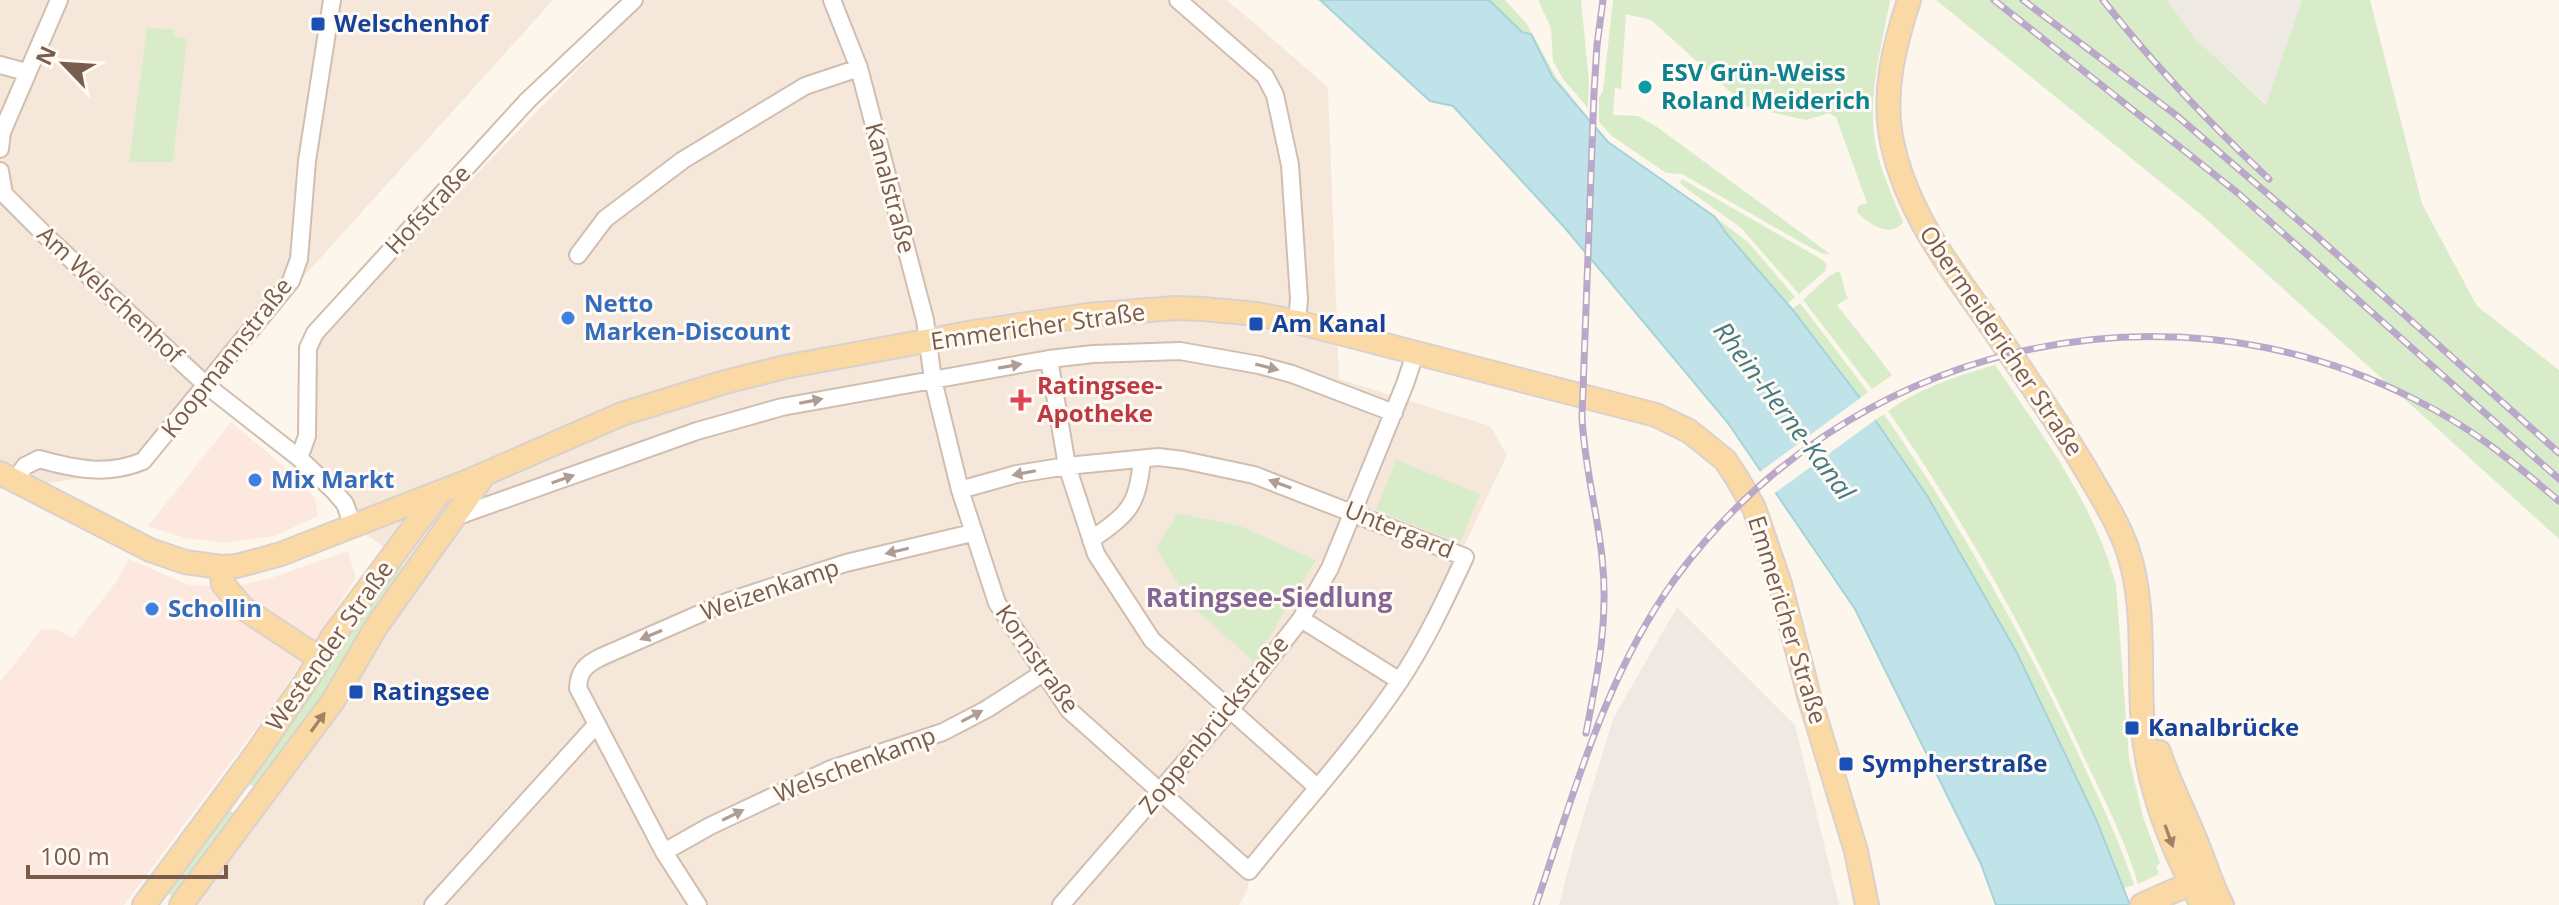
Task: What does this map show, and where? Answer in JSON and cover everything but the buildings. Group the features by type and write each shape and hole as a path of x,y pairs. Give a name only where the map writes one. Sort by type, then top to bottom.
{"main road":[{"name":"Obermeidericher Straße","path":"1909,0 1893,54 1889,81 1891,141 1899,168 1932,242 2056,419 2127,546 2135,575 2143,677 2158,748 2199,880"},
{"name":"Emmericher Straße","path":"8,477 150,550 185,562 221,567 260,561 440,491 479,487 573,434 669,398 785,367 1074,317 1175,308 1225,310 1297,322 1656,415 1689,431 1725,460 1746,492 1765,535 1856,851 1867,905"},
{"name":"Westender Straße","path":"181,905 333,701 376,627 453,518 479,487"},
{"name":"Westender Straße","path":"144,905 306,681 333,636 440,491"},
{"path":"440,491 455,505 453,518"},
{"path":"221,567 223,584 243,608 319,658"},
{"path":"221,801 230,800 237,804 243,822"},
{"name":"Emmericher Straße","path":"1856,851 1879,905"},
{"path":"2148,904 2199,880"},
{"path":"2199,880 2202,905"},
{"path":"2199,880 2222,905"}],"street":[{"path":"0,149 2,132 59,0"},
{"name":"Koopmannstraße","path":"39,459 103,472 143,461 283,293 299,259 307,161 332,0"},
{"name":"Hofstraße","path":"299,458 307,436 308,348 315,333 528,100 634,0"},
{"name":"Kanalstraße","path":"832,0 859,68 925,320 933,380"},
{"path":"1178,0 1265,76 1275,95 1290,165 1299,299 1297,322"},
{"path":"0,65 26,72"},
{"path":"578,255 605,219 683,160 805,86 859,68"},
{"name":"Am Welschenhof","path":"0,171 2,193 206,385 299,458 339,497 353,526"},
{"name":"Emmericher Straße","path":"479,487 782,407 1049,359 1093,354 1180,351 1259,365 1292,374 1394,413"},
{"name":"Zoppenbrückstraße","path":"1061,905 1230,710 1301,619 1330,568 1416,351"},
{"path":"1049,359 1067,466 1096,554 1152,640 1318,788"},
{"name":"Kornstraße","path":"933,380 972,533 997,603 1069,710 1249,871"},
{"name":"Untergard","path":"960,490 1017,474 1067,466 1158,457 1183,460 1254,475 1465,557 1436,619 1400,681 1360,736 1249,871"},
{"name":"Emmericher Straße","path":"8,477 39,459"},
{"path":"1091,540 1130,509 1139,490 1142,460"},
{"name":"Weizenkamp","path":"597,724 578,688 579,674 588,663 729,601 846,563 972,533"},
{"path":"1301,619 1400,681"},
{"name":"Welschenkamp","path":"664,852 710,826 831,769 943,732 987,709 1043,673"},
{"path":"433,905 597,724 664,852 698,905"}],"shaded area":[{"path":"0,0 553,0 206,385 139,471 0,489"},
{"name":"Ratingsee","path":"645,0 1227,0 1328,87 1339,379 1490,426 1507,455 1400,681 1249,870 1248,889 1239,905 193,905 412,577 394,554 353,526 299,458 308,348"},
{"path":"2167,0 2302,0 2267,105 2194,37"},
{"path":"231,422 286,468 315,498 318,516 274,536 225,543 185,538 148,526"},
{"path":"348,551 356,578 275,703 124,905 0,905 0,682 42,629 57,630 73,638 118,579 129,559 189,585 237,586 271,578"},
{"path":"1677,607 1795,725 1839,905 1559,905 1613,719"}],"green space":[{"path":"1489,0 1505,0 1527,24 1556,77 1586,115 1553,78 1531,35 1522,32"},
{"path":"1538,0 1581,0 1589,82 1588,108 1563,79 1553,61 1551,28"},
{"path":"1613,0 1890,0 1876,73 1873,127 1881,166 1903,222 1892,229 1880,228 1857,212 1858,206 1867,203 1836,117 1829,113 1806,120 1747,107 1651,20 1626,14 1621,89 1615,88 1613,115 1638,116 1657,127 1830,254 1823,254 1804,244 1682,174 1666,173 1612,136 1599,122 1599,98 1603,91"},
{"path":"1936,0 2167,0 2194,37 2266,105 2302,0 2370,0 2422,204 2477,306 2559,370 2559,539 2205,218"},
{"path":"147,28 173,29 174,36 187,39 173,162 129,162"},
{"path":"1682,179 1821,259 1827,264 1825,271 1799,294 1741,228 1683,186 1680,182"},
{"path":"1715,217 1748,242 1795,297 1788,303"},
{"path":"1839,271 1848,298 1837,305 1892,375 1872,389 1803,300"},
{"path":"1800,303 1868,392 1860,398 1792,309"},
{"path":"1995,365 2081,498 2107,555 2116,585 2129,758 2143,817 2160,863 2156,866 2159,874 2138,884 2106,802 2017,622 1969,536 1888,411 1926,389"},
{"path":"1884,414 1988,578 2034,664 2100,801 2134,885 2124,888 2071,765 2012,647 1947,532 1875,420"},
{"path":"1396,460 1480,494 1460,543 1376,510"},
{"path":"1178,513 1240,526 1316,560 1254,662 1192,606 1156,548"},
{"path":"396,561 409,570 261,793 242,778"},
{"path":"226,809 235,815 176,900 163,890"}],"water":[{"name":"Rhein-Herne-Kanal","path":"1320,0 1489,0 1522,32 1531,34 1553,78 1608,142 1715,217 1792,309 1860,398 1928,497 2017,653 2096,819 2130,905 1996,905 1981,864 1855,609 1728,423 1565,228 1453,106 1430,101"}],"pier":[{"path":"1863,396 1878,418 1772,495 1757,474"}],"railway":[{"path":"1586,733 1598,667 1604,602 1602,557 1582,417 1594,93 1603,0"},
{"path":"1994,0 2239,194 2559,479"},
{"path":"2023,0 2176,115 2559,453"},
{"path":"2103,0 2182,92 2269,179"},
{"path":"1536,905 1578,778 1610,695 1650,616 1675,579 1745,500 1826,435 1915,386 2012,354 2112,338 2214,340 2315,360 2414,399 2490,445 2559,501"}],"place":[{"name":"Welschenhof","path":"318,24"},
{"name":"ESV Grün-Weiss Roland Meiderich","path":"1645,87"},
{"name":"Netto Marken-Discount","path":"568,318"},
{"name":"Am Kanal","path":"1256,324"},
{"name":"Ratingsee- Apotheke","path":"1021,400"},
{"name":"Mix Markt","path":"255,480"},
{"name":"Schollin","path":"152,609"},
{"name":"Ratingsee","path":"356,692"},
{"name":"Kanalbrücke","path":"2132,728"},
{"name":"Sympherstraße","path":"1846,764"}],"district":[{"name":"Ratingsee-Siedlung","path":"1269,598"}]}
